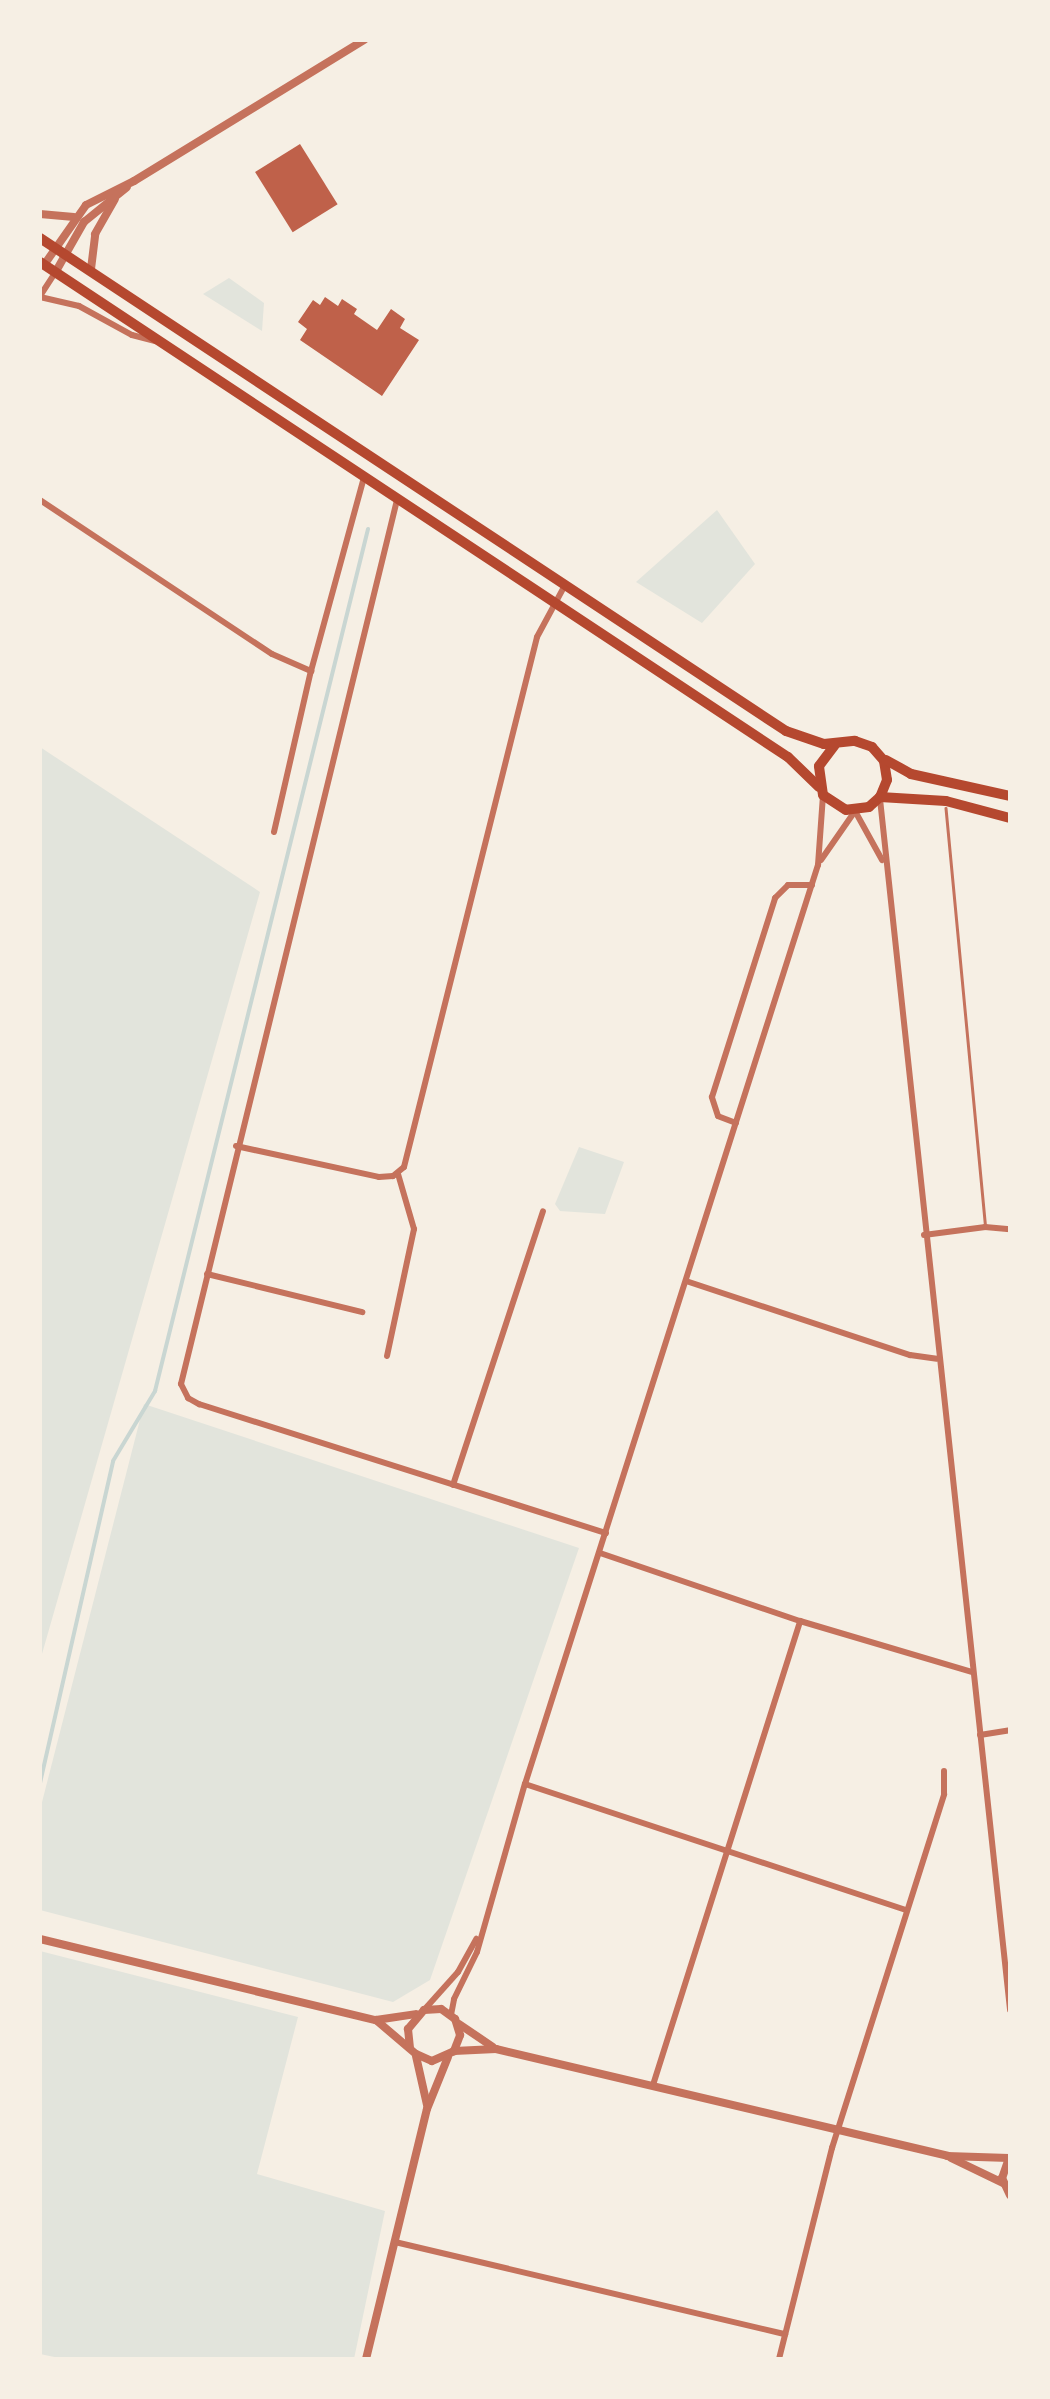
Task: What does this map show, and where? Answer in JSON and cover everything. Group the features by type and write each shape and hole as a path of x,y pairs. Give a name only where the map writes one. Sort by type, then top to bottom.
{"main road":[{"path":"40,238 786,731 835,745 861,742 911,774 1010,796"},
{"path":"41,267 161,342 797,764 837,807 855,811 880,798 946,801 1010,818"},
{"path":"821,791 821,761 835,745"},
{"path":"880,798 888,774 881,756"}],"street":[{"path":"41,267 74,217 91,201 134,181 364,40"},
{"path":"134,181 92,214 40,296 79,306 132,335 161,342"},
{"path":"91,269 96,228 118,195"},
{"path":"40,214 74,217"},
{"path":"274,832 311,671 364,477"},
{"path":"397,498 181,1375 183,1392 199,1404 606,1533"},
{"path":"40,500 272,654 311,671"},
{"path":"236,1146 386,1178 398,1174 406,1163 537,637 566,584"},
{"path":"366,2359 428,2110 460,2035 454,2019 479,1935 818,865 821,791"},
{"path":"880,798 937,1359 1010,2010"},
{"path":"818,865 855,811 885,866"},
{"path":"736,1122 718,1116 712,1097 775,898 788,885 812,885"},
{"path":"387,1356 414,1228 398,1174"},
{"path":"453,1485 543,1211"},
{"path":"924,1235 985,1227 1010,1229"},
{"path":"207,1274 362,1312"},
{"path":"686,1281 910,1355 937,1359"},
{"path":"600,1553 800,1622 972,1672"},
{"path":"653,2084 800,1622"},
{"path":"980,1735 1010,1730"},
{"path":"780,2359 838,2130 944,1794 944,1771"},
{"path":"525,1784 907,1910"},
{"path":"428,2110 408,2030 458,1972 479,1935"},
{"path":"40,1939 376,2020 441,2009 496,2049"},
{"path":"376,2020 432,2061 451,2054 496,2049 946,2156 1004,2183"},
{"path":"946,2156 1010,2158 1002,2171 1010,2195"},
{"path":"395,2242 786,2334"}],"lane":[{"path":"946,801 985,1227"}],"shaded area":[{"path":"229,278 264,303 262,331 203,294"},
{"path":"717,510 755,564 702,623 636,582"},
{"path":"40,747 260,892 40,1661"},
{"path":"579,1147 624,1162 605,1214 560,1211 555,1204"},
{"path":"144,1404 579,1548 430,1980 393,2002 40,1910 40,1810"},
{"path":"40,1951 298,2017 257,2174 385,2211 354,2359 64,2359 40,2354"}],"building":[{"path":"300,144 338,204 293,232 255,172"},
{"path":"325,297 338,306 342,299 357,309 354,314 377,330 391,309 405,319 400,328 419,340 382,396 300,340 307,329 298,322 313,300 320,305"}],"waterway":[{"path":"40,1783 113,1461 155,1391 368,529"}]}
